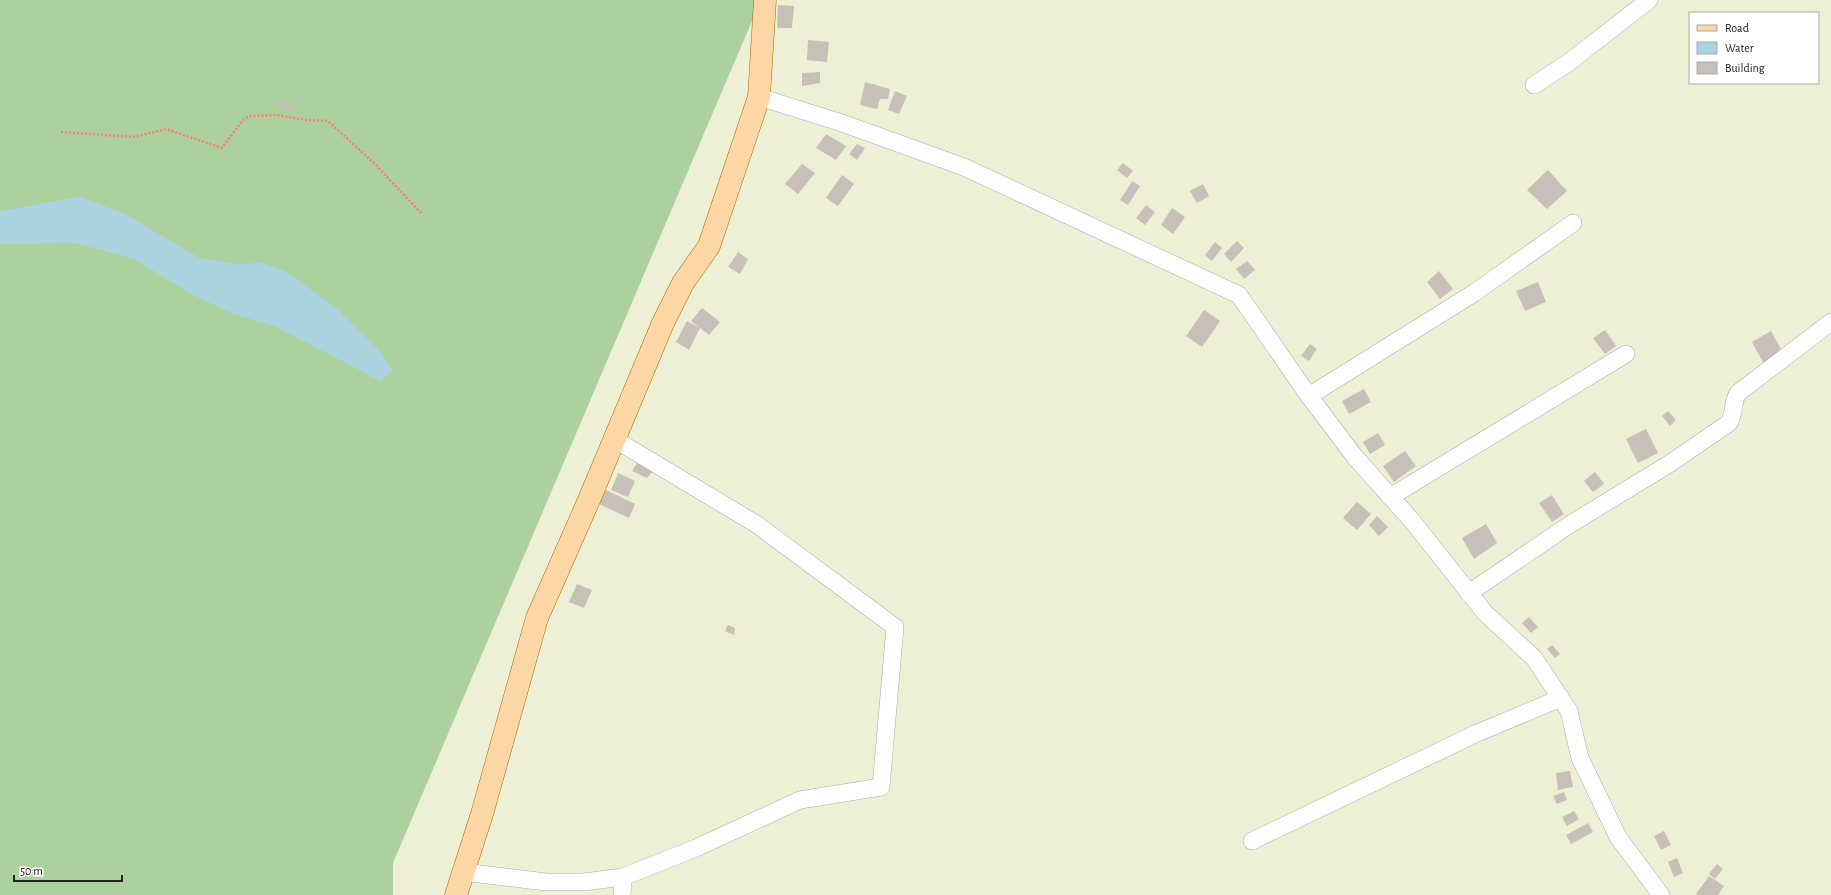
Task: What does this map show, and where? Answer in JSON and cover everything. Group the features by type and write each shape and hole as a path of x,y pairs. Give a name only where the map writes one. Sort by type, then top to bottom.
{"main road":[{"path":"456,895 484,806 537,618 589,500 663,323 683,283 709,246 759,97 765,0"}],"street":[{"path":"1534,85 1568,63 1648,0"},
{"path":"759,97 842,122 964,167 1239,295 1309,396 1355,458 1413,522 1485,613 1534,658 1569,711 1580,758 1618,837 1661,895"},
{"path":"1309,396 1474,293 1573,223"},
{"path":"1468,593 1569,525 1669,464 1729,423 1734,416 1734,400 1738,393 1831,322"},
{"path":"1390,497 1626,354"},
{"path":"463,872 546,882 584,882 622,877 696,848 800,800 881,787 895,627 756,524 614,439"},
{"path":"1252,841 1475,734 1561,698"},
{"path":"622,877 622,895"}],"path":[{"path":"60,132 134,137 166,130 222,148 242,121 249,116 277,116 328,121 374,163 421,213"}],"green space":[{"path":"0,0 761,0 393,863 393,895 0,895"},
{"path":"761,0 1831,0 1831,895 393,895 393,863"}],"water":[{"path":"80,197 125,214 201,259 238,264 264,263 288,273 335,307 379,350 392,370 381,381 276,327 231,313 189,293 135,259 75,243 0,244 0,211"}],"building":[{"path":"778,5 794,6 792,28 777,28"},
{"path":"808,40 829,42 827,62 807,60"},
{"path":"820,72 820,83 802,86 802,73"},
{"path":"865,82 890,89 888,99 880,99 877,109 860,105"},
{"path":"895,91 907,96 899,114 888,110"},
{"path":"281,101 291,103 290,111 281,109"},
{"path":"826,134 846,146 836,160 816,148"},
{"path":"857,144 865,148 857,160 849,154"},
{"path":"1123,163 1133,171 1127,178 1117,170"},
{"path":"802,164 815,173 798,194 785,184"},
{"path":"1548,170 1567,191 1547,209 1527,190"},
{"path":"842,175 854,184 838,206 826,198"},
{"path":"1132,181 1140,186 1128,205 1120,200"},
{"path":"1203,184 1209,196 1197,203 1190,191"},
{"path":"1146,205 1155,212 1145,225 1136,218"},
{"path":"1172,208 1185,217 1173,234 1161,225"},
{"path":"1237,241 1244,248 1231,262 1224,254"},
{"path":"1215,242 1222,248 1212,261 1205,255"},
{"path":"738,252 748,259 740,274 728,267"},
{"path":"1247,261 1255,270 1244,279 1236,269"},
{"path":"1439,271 1453,289 1440,299 1427,282"},
{"path":"1538,282 1546,302 1525,311 1516,291"},
{"path":"702,308 720,322 709,335 691,321"},
{"path":"1204,310 1220,321 1202,347 1186,336"},
{"path":"687,321 700,328 689,350 676,342"},
{"path":"1605,330 1616,346 1605,354 1593,338"},
{"path":"1771,331 1783,353 1764,364 1752,342"},
{"path":"1310,344 1317,349 1309,361 1301,356"},
{"path":"1364,389 1371,402 1349,414 1342,401"},
{"path":"1668,411 1676,420 1670,426 1662,416"},
{"path":"1646,429 1658,453 1638,463 1626,439"},
{"path":"1378,433 1385,445 1370,454 1363,442"},
{"path":"1405,451 1416,466 1394,482 1383,466"},
{"path":"639,460 655,469 647,478 632,471"},
{"path":"1595,472 1604,484 1593,492 1584,481"},
{"path":"618,473 635,481 628,497 611,490"},
{"path":"606,490 635,504 629,518 599,504"},
{"path":"1552,495 1564,514 1552,522 1539,503"},
{"path":"1357,502 1371,514 1357,530 1343,518"},
{"path":"1377,516 1388,527 1379,536 1369,525"},
{"path":"1486,524 1497,543 1474,559 1462,538"},
{"path":"577,584 592,590 584,608 569,602"},
{"path":"1529,617 1538,627 1531,633 1522,623"},
{"path":"728,625 735,628 734,635 725,631"},
{"path":"1552,645 1560,654 1555,658 1547,649"},
{"path":"1570,771 1573,787 1558,790 1556,773"},
{"path":"1564,792 1567,800 1557,804 1553,796"},
{"path":"1574,811 1579,819 1567,826 1562,817"},
{"path":"1588,823 1593,832 1571,844 1566,835"},
{"path":"1664,831 1671,845 1661,850 1654,836"},
{"path":"1677,858 1683,873 1674,877 1668,862"},
{"path":"1717,864 1723,869 1715,879 1709,874"},
{"path":"1709,876 1724,886 1718,895 1696,894"}]}
